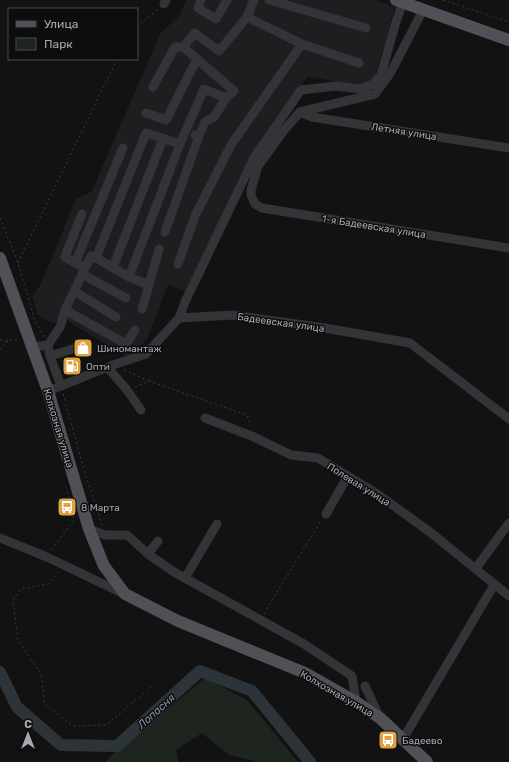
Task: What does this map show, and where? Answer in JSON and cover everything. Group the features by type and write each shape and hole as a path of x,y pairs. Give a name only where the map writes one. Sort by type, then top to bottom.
{"main road":[{"path":"399,1 509,40"},
{"name":"Колхозная улица","path":"0,258 48,391 89,529 104,566 125,594 178,621 305,673 356,702 380,718 427,762"}],"street":[{"path":"201,0 198,8 216,19 227,0"},
{"path":"183,47 195,33 219,51 247,17 254,0"},
{"path":"269,0 366,28"},
{"path":"48,391 110,366 146,354 179,318 185,302 255,156 302,90 336,86 360,89 373,84 381,75 395,24 399,1"},
{"path":"300,112 375,94 391,72 424,10"},
{"path":"247,17 302,44 359,62"},
{"path":"178,264 195,216 230,145 302,44"},
{"path":"153,87 175,47 183,47 234,90 226,98 214,117 205,122 165,232"},
{"path":"146,113 166,120 197,59"},
{"path":"129,277 180,144 204,89 226,98"},
{"name":"Летняя улица","path":"300,112 312,117 509,148"},
{"name":"1-я Бадеевская улица","path":"300,112 285,129 258,166 250,190 256,204 262,208 509,248"},
{"path":"186,131 199,136"},
{"path":"96,258 146,133 180,144"},
{"path":"113,267 160,144"},
{"path":"76,263 124,148"},
{"path":"82,214 65,257 76,263 83,271 126,298"},
{"path":"142,309 159,249"},
{"path":"61,386 50,356 48,344 60,326 65,310 90,256 113,267 129,277 149,285"},
{"path":"74,291 116,316"},
{"path":"65,310 126,344 135,330"},
{"name":"Бадеевская улица","path":"179,318 233,315 324,328 410,343 509,419"},
{"path":"30,342 48,344"},
{"path":"50,356 76,348"},
{"path":"110,366 142,410"},
{"name":"Полевая улица","path":"205,418 254,437 291,455 318,458 376,493 430,532 509,596"},
{"path":"326,514 348,476"},
{"path":"476,568 509,523"},
{"path":"185,578 217,524"},
{"path":"89,529 105,535 127,535 148,554 174,572 304,644 352,676 356,702"},
{"name":"Колхозная улица","path":"0,538 47,557 125,594"},
{"path":"148,554 158,541"},
{"path":"403,738 494,585"},
{"path":"365,686 380,718"}],"path":[{"path":"443,0 509,22"},
{"path":"138,26 165,2"},
{"path":"18,263 117,60"},
{"path":"0,218 18,263 35,321 48,344"},
{"path":"0,340 30,342"},
{"path":"0,350 8,341"},
{"path":"110,366 247,415 254,437"},
{"path":"127,390 149,381"},
{"path":"61,386 84,470 105,535"},
{"path":"47,557 74,520 65,482"},
{"path":"263,620 267,608 326,514"},
{"path":"64,565 60,572 48,584 21,590 13,600 18,640 42,674 45,704 72,726 106,725 151,687"}],"shaded area":[{"path":"186,0 375,0 395,7 374,80 360,87 308,76 277,116 249,159 188,292 168,285 147,339 128,358 60,316 55,323 49,322 38,315 32,296 41,284 76,199 92,191 160,34 180,15"}],"green space":[{"path":"205,678 247,700 298,762 259,762 229,755 202,733 176,750 178,762 105,762 112,755"}],"waterway":[{"name":"Лопасня","path":"0,672 17,707 61,745 117,746 200,671 252,691 310,762"}],"place":[{"name":"Шиномантаж","path":"83,348"},
{"name":"Опти","path":"72,366"},
{"name":"8 Марта","path":"67,507"},
{"name":"Бадеево","path":"388,740"}]}
